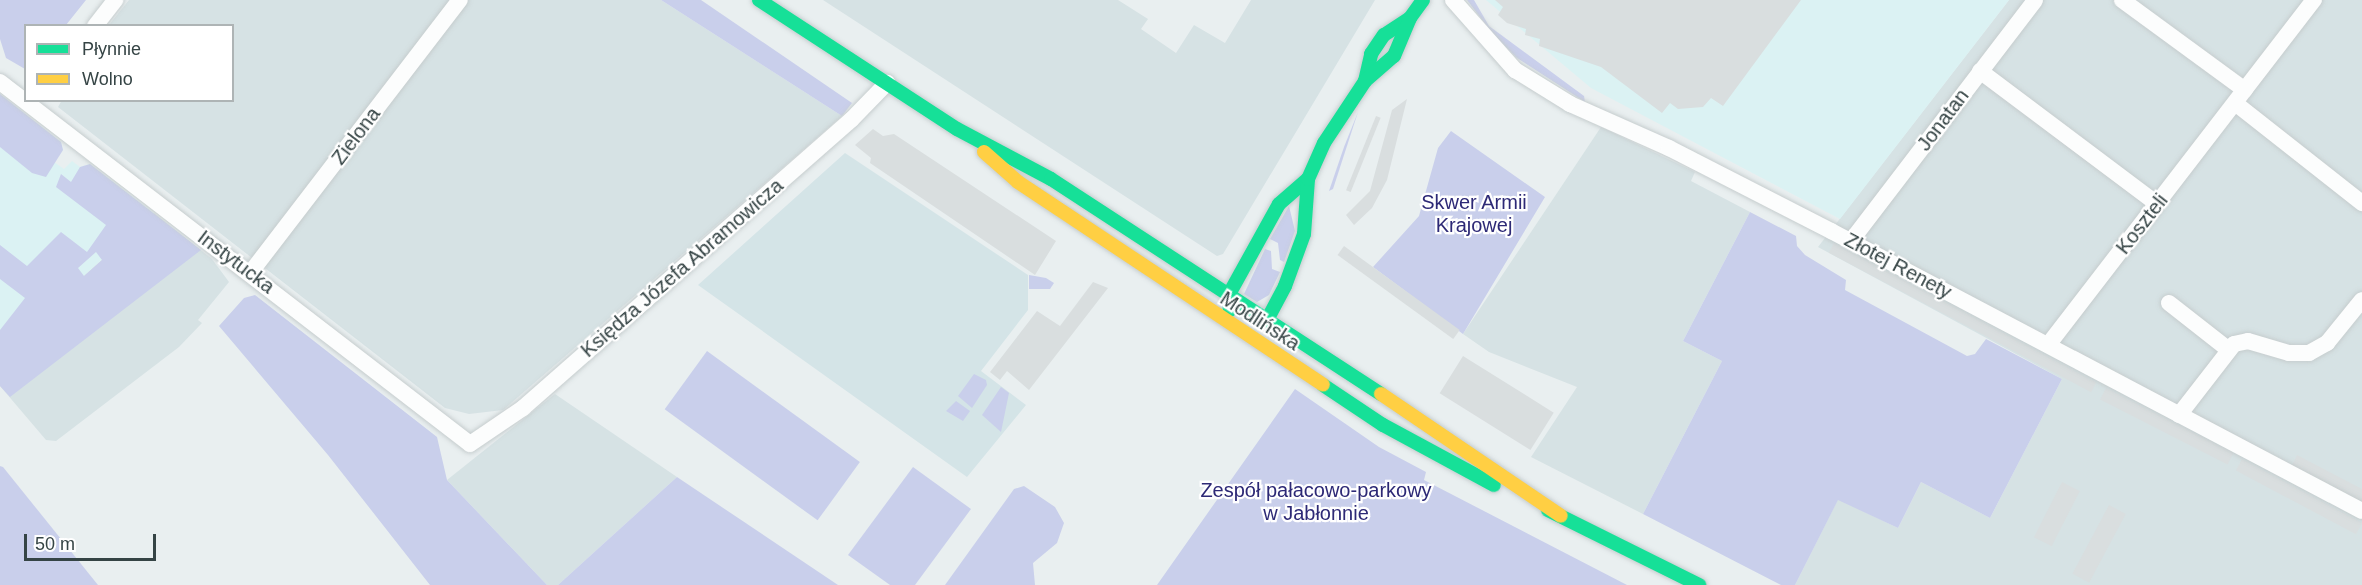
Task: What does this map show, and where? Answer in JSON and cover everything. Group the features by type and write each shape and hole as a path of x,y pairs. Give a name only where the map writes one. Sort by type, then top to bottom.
{"main road":[{"name":"Modlińska","path":"759,0 957,129 1029,164 1561,516"},
{"path":"1365,81 1389,64 1403,40 1410,18 1423,0"},
{"path":"1308,179 1279,204 1228,296 1232,325 1267,320 1285,286 1304,234 1308,179 1324,143 1365,81 1371,54 1384,35 1410,18"},
{"name":"Modlińska","path":"957,129 1018,182 1383,424 1478,478 1561,516 1699,585"}],"street":[{"path":"97,24 115,0"},
{"name":"Zielona","path":"251,272 460,0"},
{"name":"Złotej Renety","path":"1453,0 1515,70 1570,104 1669,148 1851,241 2362,511"},
{"name":"Jonatan","path":"1851,241 2035,0"},
{"path":"2122,0 2240,96 2362,203"},
{"name":"Koszteli","path":"2048,345 2314,0"},
{"path":"1980,71 2157,204"},
{"name":"Instytucka","path":"0,82 24,98"},
{"name":"Księdza Józefa Abramowicza","path":"470,444 523,408 851,120 886,83"},
{"name":"Instytucka","path":"34,104 470,444"},
{"path":"2180,416 2234,344 2248,340 2289,353 2309,352 2327,344 2362,300"},
{"path":"2169,303 2229,350"}],"shaded area":[{"path":"129,0 661,0 842,116 503,410 469,414 445,408 58,107 61,102 234,102 234,24 110,24"},
{"path":"823,0 1118,0 1148,19 1141,29 1176,53 1194,25 1225,43 1251,0 1375,0 1223,254 1217,256"},
{"path":"1486,0 2009,0 1840,219 1591,88"},
{"path":"1495,0 1801,0 1723,106 1711,98 1703,107 1678,109 1670,103 1662,113 1601,67 1539,46 1540,39 1525,35 1526,29 1507,23 1498,15 1503,7"},
{"path":"2009,0 2362,0 2362,585 1795,585 1838,499 1898,528 1921,482 1990,518 2062,379 1818,247"},
{"path":"0,94 61,142 63,150 54,162 64,169 72,161 80,167 90,164 154,213 0,351"},
{"path":"1407,99 1387,180 1372,208 1354,225 1346,215 1370,191 1392,110"},
{"path":"1376,116 1381,118 1351,192 1346,190"},
{"path":"1601,127 1695,172 1691,181 1750,212 1683,341 1722,361 1643,514 1531,457 1577,387 1489,352 1463,334"},
{"path":"873,129 883,136 894,134 1056,241 1035,275 870,163 871,158 855,145"},
{"path":"845,153 1028,275 1028,310 981,371 1026,405 967,477 698,285"},
{"path":"154,213 212,259 229,282 198,320 202,323 179,347 56,441 46,440 0,386 0,351"},
{"path":"1834,243 2096,382 2091,392 1829,253"},
{"path":"1344,246 1460,330 1453,339 1338,255"},
{"path":"1093,282 1108,288 1029,390 1007,371 1000,380 990,372 1037,311 1060,326"},
{"path":"1463,356 1554,413 1530,450 1440,393"},
{"path":"2106,388 2233,453 2228,465 2100,400"},
{"path":"555,394 677,477 558,585 547,585 447,480"},
{"path":"2297,455 2362,489 2362,503 2291,467"},
{"path":"2242,459 2362,523 2356,534 2236,470"},
{"path":"2062,482 2080,491 2052,546 2034,537"},
{"path":"2109,505 2126,514 2089,583 2072,574"}],"green space":[{"path":"0,0 86,0 67,24 24,24 24,68 6,58 0,39"},
{"path":"661,0 701,0 852,103 842,116"},
{"path":"1467,0 1474,0 1489,26 1584,96 1585,102 1517,58 1493,34"},
{"path":"0,94 61,142 63,150 46,177 32,173 0,147"},
{"path":"1358,112 1333,189 1329,191 1344,147"},
{"name":"Skwer Armii Krajowej","path":"1451,131 1545,197 1463,334 1373,267 1419,216 1438,148"},
{"path":"90,164 201,250 10,397 0,386 0,330 25,298 0,279 0,245 27,266 61,232 87,252 106,225 56,187 61,174 71,182 80,167","holes":["96,252 102,260 84,276 78,268"]},
{"path":"1289,206 1295,231 1284,262 1280,260 1278,243 1270,239"},
{"path":"1750,212 1796,236 1797,246 1805,255 1846,280 1845,290 1967,356 1975,354 1986,339 2062,379 1990,518 1921,482 1898,528 1838,500 1795,585 1781,585 1643,514 1722,361 1683,341"},
{"path":"1265,249 1271,251 1272,269 1280,272 1269,295 1257,302 1244,294"},
{"path":"1029,275 1046,278 1054,283 1050,289 1029,289"},
{"path":"255,295 437,437 447,480 547,585 430,585 328,455 219,326 244,298"},
{"path":"707,351 860,462 818,520 665,409"},
{"path":"974,374 986,380 987,385 972,408 958,396"},
{"path":"1001,387 1009,393 1001,432 982,415"},
{"name":"Zespół pałacowo-parkowy w Jabłonnie","path":"1295,389 1379,447 1426,472 1424,480 1627,585 1157,585"},
{"path":"956,401 970,411 963,421 946,411"},
{"path":"0,466 3,467 98,585 0,585"},
{"path":"913,467 971,509 915,585 890,585 848,555"},
{"path":"677,477 838,585 558,585"},
{"path":"1024,486 1055,507 1064,523 1057,543 1033,563 1035,585 945,585 1014,489"}],"traffic: fast":[{"path":"759,0 957,129 1051,179 1381,394"},
{"path":"1365,81 1371,54 1384,35 1410,18 1423,0"},
{"path":"1267,320 1285,286 1304,234 1308,179 1324,143 1365,81 1394,56 1410,18"},
{"path":"1230,310 1228,296 1279,204 1308,179"},
{"path":"1323,385 1383,425 1494,485"},
{"path":"1548,510 1699,585"}],"traffic: slow":[{"path":"984,152 1018,182 1323,385"},
{"path":"1381,394 1561,516"}]}
